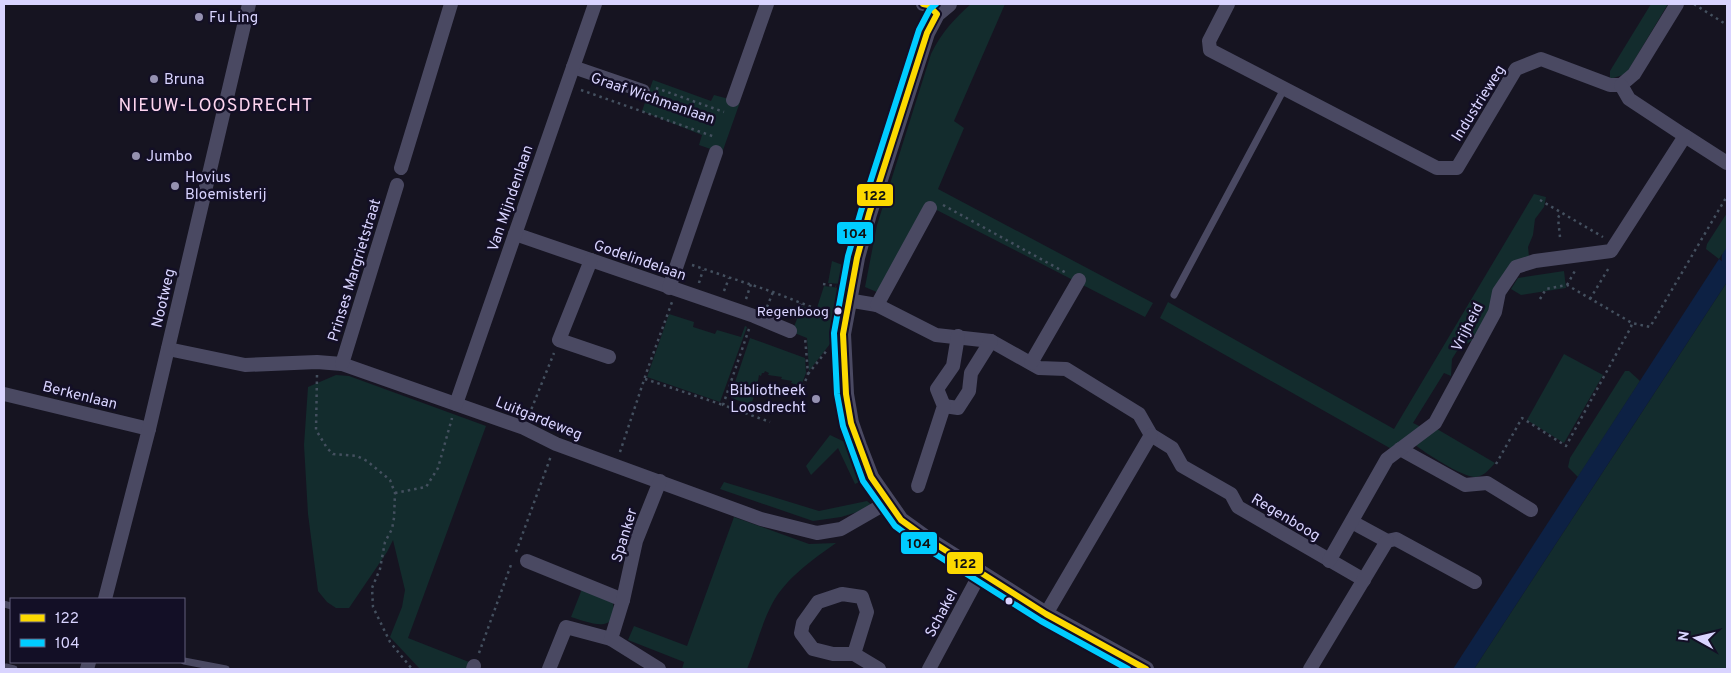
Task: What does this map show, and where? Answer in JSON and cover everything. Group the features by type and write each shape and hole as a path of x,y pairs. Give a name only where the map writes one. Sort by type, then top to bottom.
{"street":[{"name":"Nootweg","path":"105,598 149,429 249,4"},
{"path":"401,168 451,4"},
{"name":"Van Mijndenlaan","path":"456,404 595,4"},
{"name":"Graaf Wichmanlaan","path":"733,100 767,4"},
{"path":"922,4 943,9 927,33 869,214 848,300 843,334 843,364 851,423 871,477 901,520 926,538 1046,614 1142,668"},
{"name":"Industrieweg","path":"1228,4 1209,41 1210,50 1437,168 1457,168 1516,69 1541,59 1610,85 1621,84"},
{"path":"1677,4 1634,74 1621,84 1629,99 1727,163"},
{"name":"Graaf Wichmanlaan","path":"573,67 643,91"},
{"path":"1614,248 1685,136"},
{"path":"669,288 718,146"},
{"name":"Prinses Margrietstraat","path":"342,364 397,185"},
{"path":"877,305 930,208"},
{"name":"Godelindelaan","path":"515,234 669,288 760,313 790,331"},
{"name":"Vrijheid","path":"1329,561 1387,459 1435,423 1495,312 1500,292 1516,267 1535,261 1614,248"},
{"path":"591,260 559,340 609,357"},
{"path":"1031,363 1079,280"},
{"name":"Regenboog","path":"848,300 877,305 936,335 991,341 1039,368 1066,369 1139,414 1152,435 1172,448 1182,466 1231,494 1238,507 1364,580"},
{"path":"918,486 944,406 937,389 953,366 958,336"},
{"path":"944,406 958,408 969,391 971,373 991,341"},
{"name":"Luitgardeweg","path":"168,349 245,365 317,362 342,364 524,428 556,444 761,519 817,533 841,529 888,502"},
{"name":"Berkenlaan","path":"4,394 149,429"},
{"path":"1046,614 1152,435"},
{"path":"1400,449 1465,485 1486,483 1531,510"},
{"name":"Spanker","path":"611,639 623,600 636,540 660,482"},
{"path":"1352,522 1387,541 1396,539 1475,582"},
{"path":"1310,669 1387,541"},
{"path":"527,561 623,600"},
{"name":"Schakel","path":"929,669 981,572"},
{"path":"854,654 867,612 862,597 842,594 818,602 803,623 801,633 813,649 833,654 854,654 879,669"},
{"path":"549,669 566,627 611,639 659,669"}],"lane":[{"path":"1174,295 1284,89"},
{"path":"185,661 226,669"},
{"path":"5,669 6,667 14,669"}],"path":[{"path":"1694,4 1727,25"},
{"name":"Graaf Wichmanlaan","path":"567,86 642,110 718,146"},
{"path":"1540,299 1546,289 1567,285 1632,323 1650,327 1727,196"},
{"path":"930,208 934,200 1079,280"},
{"path":"1540,200 1614,248 1615,258 1590,299"},
{"path":"1560,236 1558,218 1561,212"},
{"name":"Godelindelaan","path":"679,260 703,270 751,284 814,308"},
{"name":"Godelindelaan","path":"698,285 703,270"},
{"path":"723,295 729,278"},
{"path":"744,303 751,284"},
{"path":"823,284 838,286"},
{"path":"616,466 644,379 673,300 669,288"},
{"path":"723,405 760,313 773,292"},
{"path":"1496,464 1522,418 1566,446 1632,323"},
{"path":"805,337 807,375"},
{"path":"524,428 559,340"},
{"path":"803,387 807,375 829,347"},
{"path":"317,362 316,430 327,448 334,454 357,456 367,461 390,480 394,493 392,529 385,542 380,569 372,588 374,607 390,642 412,669"},
{"path":"644,379 770,422"},
{"path":"394,493 426,487 438,468 456,404"}],"green space":[{"path":"971,4 1005,4 954,121 964,128 938,189 1153,303 1145,317 927,205 879,293 865,287 877,225 931,54 948,27"},
{"path":"1651,4 1668,4 1626,74 1610,79 1610,71"},
{"path":"653,80 711,101 714,95 740,102 722,153 699,145 702,135 642,111"},
{"path":"1534,194 1546,197 1544,207 1535,219 1533,235 1528,247 1529,257 1520,261 1482,333 1457,351 1452,359 1451,376 1444,373 1413,423 1421,427 1395,451 1160,318 1168,302 1394,429"},
{"path":"1727,213 1727,257 1722,254 1719,259 1706,249 1707,244"},
{"path":"832,261 848,267 846,281 841,280 841,284 828,283"},
{"path":"1564,271 1566,288 1521,295 1511,289 1518,278"},
{"path":"1727,282 1727,669 1474,669"},
{"path":"824,286 840,288 831,339 833,340 809,371 807,338 792,332 802,306 816,311"},
{"path":"669,314 694,322 693,327 715,334 717,330 741,337 745,326 747,327 720,402 647,377"},
{"path":"750,338 805,358 806,373 801,386 791,383 792,381 781,379 782,377 768,375 769,373 765,371 761,376 759,375 751,405 731,398"},
{"path":"1564,354 1603,375 1564,443 1527,420"},
{"path":"1625,371 1629,371 1640,381 1578,477 1568,467 1570,458"},
{"path":"336,375 349,376 486,426 408,638 469,662 466,669 420,669 390,637 402,607 405,590 393,540 349,608 336,608 327,602 318,591 308,514 304,445 308,387"},
{"path":"1437,429 1495,463 1482,475 1470,476 1445,464 1414,444"},
{"path":"830,435 847,443 861,481 855,484 838,448 811,475 806,466"},
{"path":"724,482 819,511 867,501 874,507 841,517 813,521 720,489"},
{"path":"734,517 809,544 836,543 800,570 778,595 765,620 747,669 682,669 684,662 628,640 634,626 687,646"},
{"path":"582,589 613,603 611,620 600,624 571,617"}],"water":[{"path":"1719,259 1727,265 1727,282 1474,669 1453,669"}],"waterway":[{"path":"1724,266 1724,256 1727,251"}],"transit line":[{"name":"122","path":"923,4 928,5 937,14 927,33 869,214 857,258 843,334 846,394 851,423 871,477 901,520 926,538 1046,614 1146,669"},
{"name":"104","path":"936,4 930,9 919,30 848,256 834,333 837,394 843,426 863,481 895,526 921,545 1041,621 1128,669"}],"place":[{"name":"Fu Ling","path":"199,17"},
{"name":"Bruna","path":"154,79"},
{"name":"Jumbo","path":"136,156"},
{"name":"Hovius Bloemisterij","path":"175,186"},
{"name":"Regenboog","path":"838,311"},
{"name":"Bibliotheek Loosdrecht","path":"816,399"}],"district":[{"name":"NIEUW-LOOSDRECHT","path":"216,105"}]}
